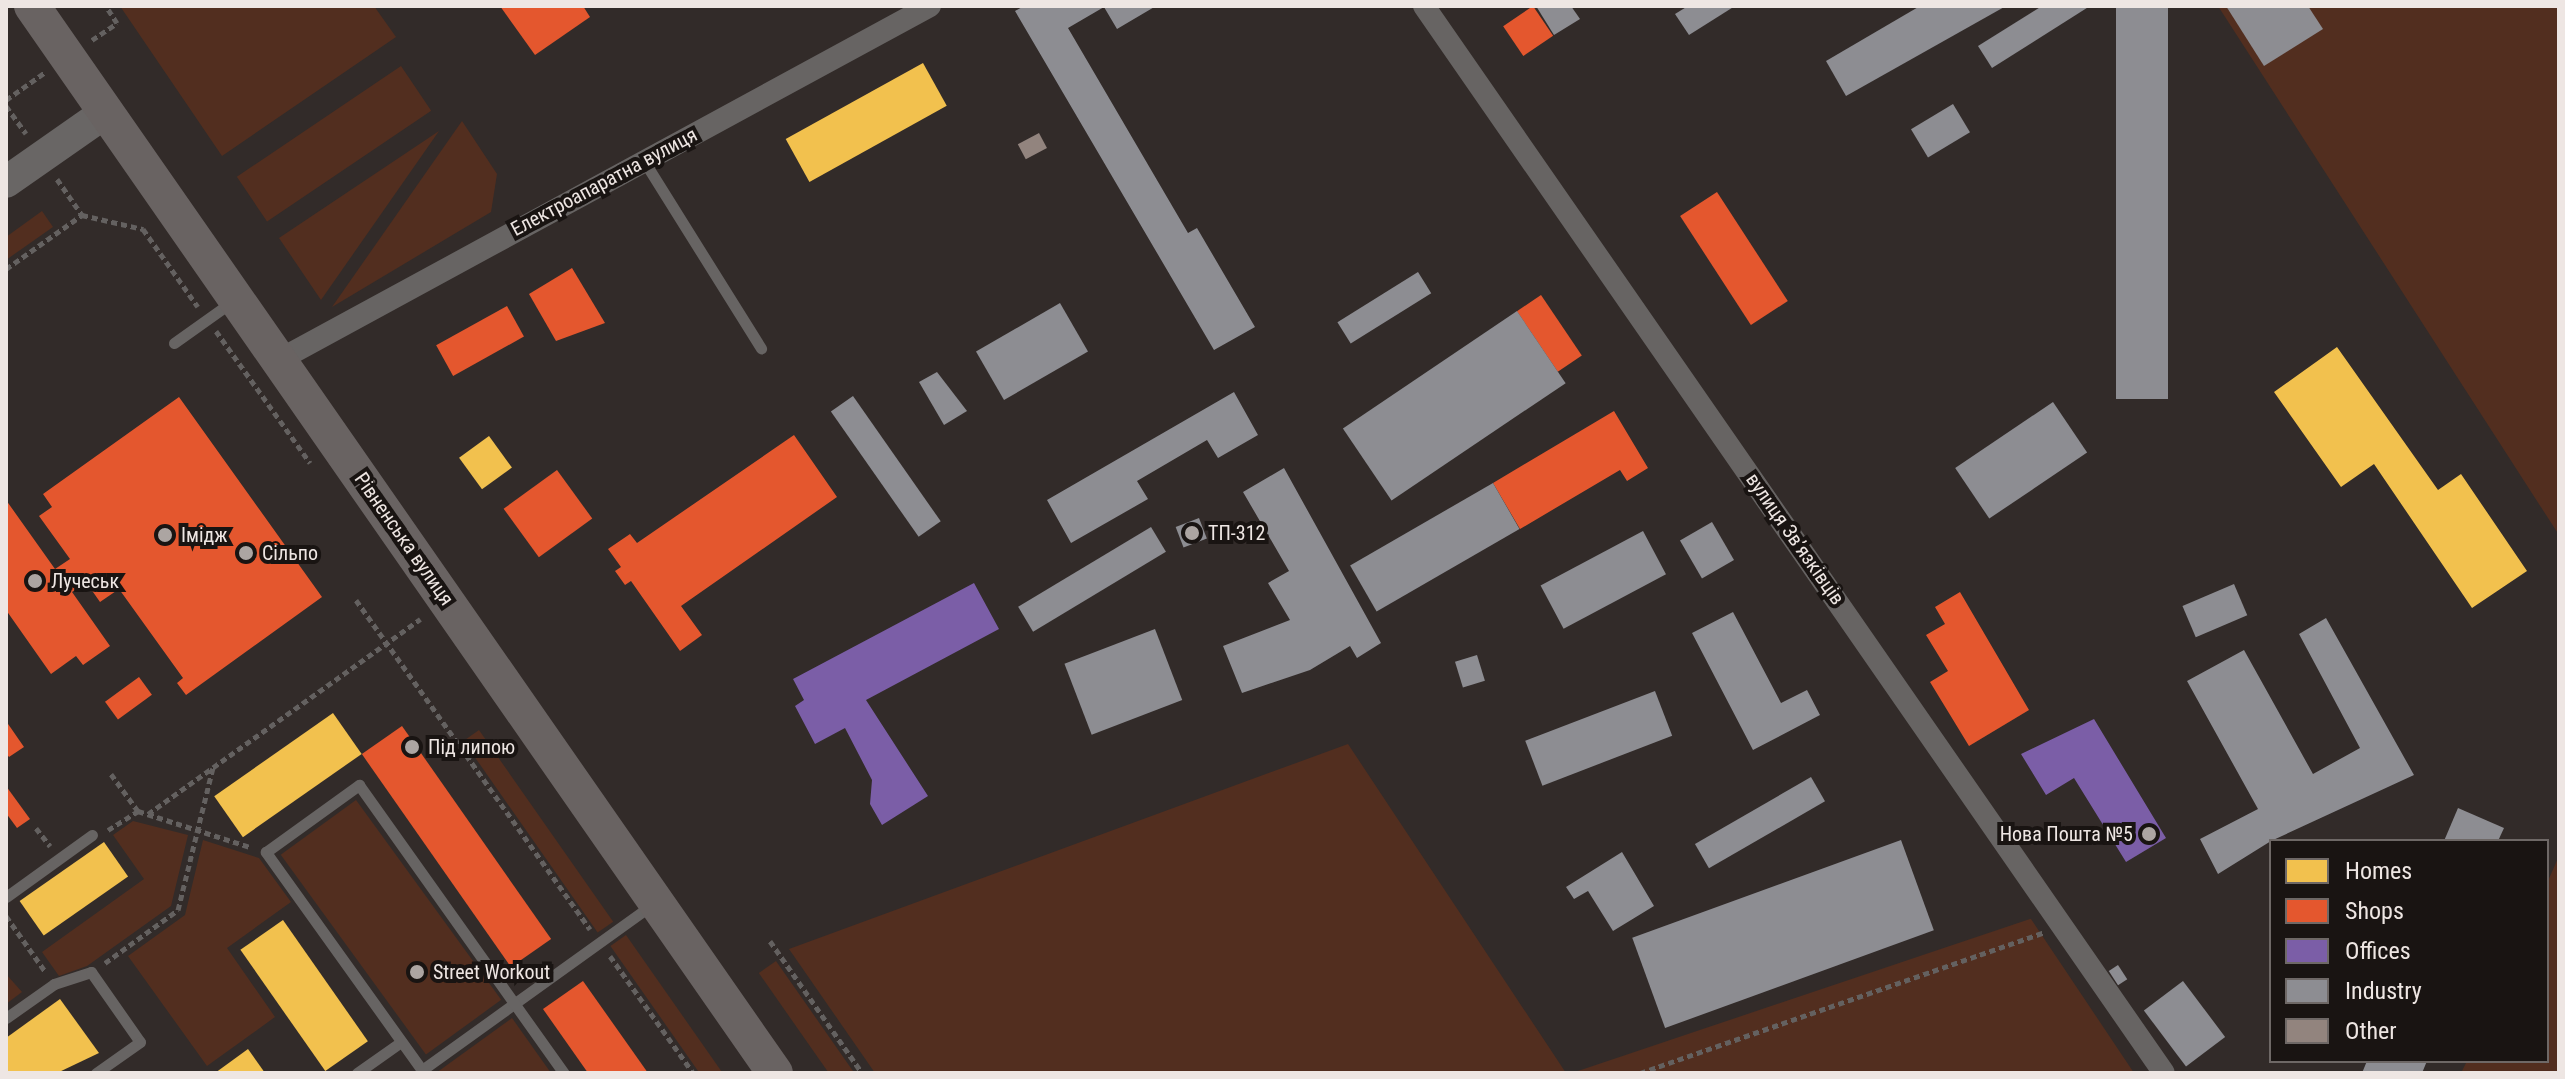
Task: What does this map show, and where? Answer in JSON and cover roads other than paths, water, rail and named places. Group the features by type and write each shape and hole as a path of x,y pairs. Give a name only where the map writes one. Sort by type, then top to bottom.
{"main road":[{"name":"Рівненська вулиця","path":"32,6 775,1073"},
{"path":"6,182 106,112"}],"street":[{"name":"Електроапаратна вулиця","path":"279,360 930,6"},
{"name":"вулиця Звʼязківців","path":"1424,6 2164,1073"}],"lane":[{"path":"644,161 761,348"},
{"path":"174,343 236,298"},
{"path":"564,1073 514,1004 359,785 266,852 423,1072 514,1004 656,903"},
{"path":"6,897 92,835"},
{"path":"6,1018 54,984 91,972 140,1042 96,1073"},
{"path":"357,1073 401,1042"}],"place":[{"name":"ТП-312","path":"1192,533"},
{"name":"Імідж","path":"165,535"},
{"name":"Сільпо","path":"246,553"},
{"name":"Лучеськ","path":"35,581"},
{"name":"Під липою","path":"412,747"},
{"name":"Нова Пошта №5","path":"2149,834"},
{"name":"Street Workout","path":"417,972"}]}
